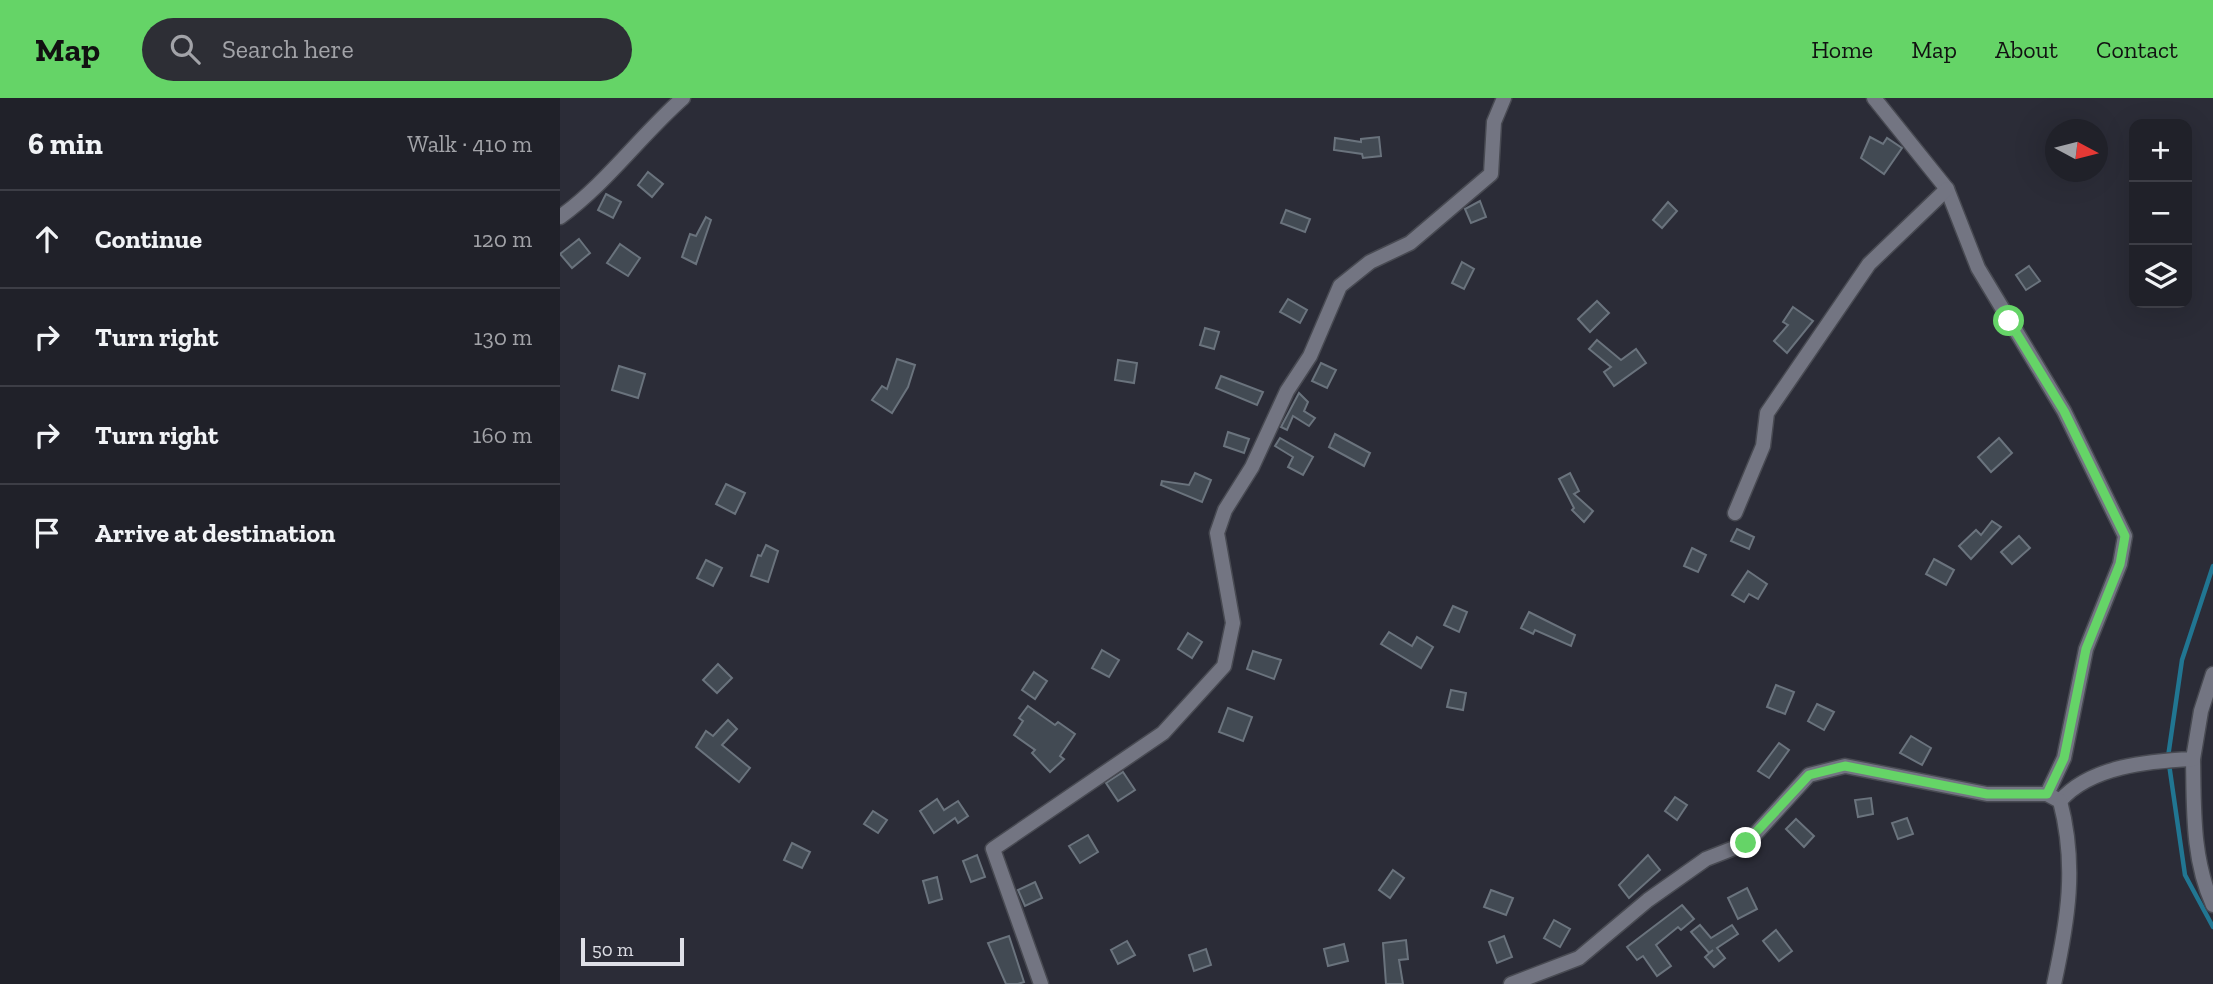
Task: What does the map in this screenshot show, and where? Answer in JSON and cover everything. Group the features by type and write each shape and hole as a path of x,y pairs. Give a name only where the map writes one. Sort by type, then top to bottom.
{"street":[{"path":"560,217 581,202 649,128 683,98"},
{"path":"1041,984 993,849 1163,733 1223,666 1233,623 1217,533 1225,510 1252,467 1287,391 1310,356 1340,286 1370,262 1410,243 1491,174 1492,133 1504,98"},
{"path":"1874,98 1947,189 1978,268 2064,411 2125,536 2120,564 2086,649 2064,758 2053,797 2072,876 2064,939 2054,984"},
{"path":"1735,513 1763,446 1767,413 1870,264 1947,189"},
{"path":"2213,674 2186,760 2201,879 2213,905"},
{"path":"1511,984 1579,958 1648,900 1706,859 1746,843 1809,775 1845,766 1987,794 2053,797 2120,768 2186,760"}],"building":[{"path":"1379,137 1381,156 1363,158 1362,154 1334,150 1335,138 1361,142 1361,139"},
{"path":"1870,137 1883,144 1887,138 1902,148 1884,174 1861,158"},
{"path":"648,172 663,184 652,197 638,185"},
{"path":"606,194 621,202 613,218 598,210"},
{"path":"1480,201 1486,217 1471,223 1465,209"},
{"path":"1668,202 1677,211 1662,228 1653,220"},
{"path":"1286,210 1310,219 1305,232 1281,223"},
{"path":"706,217 711,220 696,264 682,257 690,234 696,236"},
{"path":"579,239 590,253 572,268 560,254"},
{"path":"620,244 640,258 628,276 607,263"},
{"path":"1462,262 1474,269 1464,289 1452,283"},
{"path":"2029,266 2040,281 2026,290 2016,275"},
{"path":"1288,299 1307,310 1300,323 1280,312"},
{"path":"1597,301 1609,313 1590,332 1578,319"},
{"path":"1793,307 1813,321 1787,353 1774,341 1788,325 1783,322"},
{"path":"1205,328 1219,332 1214,349 1200,345"},
{"path":"1597,340 1621,360 1636,349 1646,363 1614,386 1604,372 1611,367 1589,349"},
{"path":"897,359 915,365 908,387 892,413 872,400 882,386 887,389"},
{"path":"1118,360 1137,363 1134,383 1115,380"},
{"path":"1321,363 1336,370 1327,388 1312,381"},
{"path":"619,366 645,374 638,398 612,390"},
{"path":"1221,376 1263,392 1257,405 1216,388"},
{"path":"1299,393 1308,402 1304,411 1315,418 1309,426 1293,416 1287,430 1281,427"},
{"path":"1228,432 1249,439 1244,453 1224,446"},
{"path":"1335,434 1370,453 1364,466 1329,447"},
{"path":"1280,438 1313,457 1303,475 1288,467 1293,457 1275,446"},
{"path":"1999,438 2012,453 1991,472 1978,457"},
{"path":"1195,473 1211,480 1202,502 1161,485 1162,481 1189,485"},
{"path":"1570,473 1579,491 1574,494 1593,511 1584,522 1572,510 1574,508 1559,479"},
{"path":"726,484 745,493 735,514 716,504"},
{"path":"1992,521 2001,527 1971,559 1959,546 1976,530 1981,535"},
{"path":"1737,529 1754,537 1749,549 1731,541"},
{"path":"2019,536 2030,548 2012,564 2001,552"},
{"path":"766,545 778,551 768,582 751,576 758,555 761,556"},
{"path":"1692,548 1706,555 1698,572 1684,566"},
{"path":"1934,559 1954,570 1946,585 1926,574"},
{"path":"706,560 722,568 713,586 697,578"},
{"path":"1748,571 1767,584 1758,599 1749,594 1744,602 1732,595"},
{"path":"1453,606 1467,612 1459,632 1444,625"},
{"path":"1529,612 1575,635 1571,646 1535,630 1533,634 1521,628"},
{"path":"1389,632 1412,646 1417,637 1433,647 1421,668 1381,644"},
{"path":"1188,633 1202,642 1192,658 1178,649"},
{"path":"1102,650 1119,660 1109,677 1092,668"},
{"path":"1253,651 1281,660 1274,679 1247,669"},
{"path":"718,664 732,678 717,693 703,680"},
{"path":"1034,672 1047,681 1035,699 1022,690"},
{"path":"1776,685 1794,692 1785,714 1767,707"},
{"path":"1451,690 1466,693 1463,710 1447,707"},
{"path":"1817,704 1834,712 1824,730 1808,721"},
{"path":"1028,706 1055,725 1058,722 1075,734 1060,756 1064,759 1050,772 1032,753 1035,750 1014,735 1023,721 1019,718"},
{"path":"1228,708 1252,717 1243,741 1219,732"},
{"path":"728,720 737,729 722,745 750,768 739,782 696,747 706,731 713,736"},
{"path":"1911,736 1931,748 1922,765 1900,753"},
{"path":"1779,743 1789,750 1769,778 1758,771"},
{"path":"1123,772 1135,790 1118,801 1106,783"},
{"path":"1675,797 1687,805 1677,820 1665,811"},
{"path":"1871,798 1873,814 1858,817 1855,800"},
{"path":"937,799 944,810 958,801 968,816 958,823 955,818 934,833 920,811"},
{"path":"873,811 887,820 878,833 864,824"},
{"path":"1907,818 1913,834 1898,839 1892,823"},
{"path":"1796,819 1814,836 1804,847 1786,829"},
{"path":"1088,835 1098,852 1080,863 1069,846"},
{"path":"792,843 810,852 802,868 784,860"},
{"path":"977,855 985,877 971,882 963,861"},
{"path":"1648,855 1660,870 1629,898 1619,885"},
{"path":"1393,870 1404,878 1390,898 1379,890"},
{"path":"937,877 942,899 929,903 923,881"},
{"path":"1035,882 1042,898 1025,906 1018,890"},
{"path":"1747,888 1757,909 1738,919 1728,898"},
{"path":"1491,890 1513,898 1506,915 1484,907"},
{"path":"1682,905 1694,919 1681,930 1678,927 1656,945 1671,966 1657,976 1643,956 1637,960 1627,947"},
{"path":"1554,920 1570,929 1560,947 1544,938"},
{"path":"1700,925 1711,938 1732,925 1738,934 1717,948 1725,958 1714,967 1705,957 1713,950 1709,953 1691,932"},
{"path":"1776,930 1792,951 1779,961 1763,941"},
{"path":"1009,936 1024,982 1018,984 1006,984 988,943"},
{"path":"1504,936 1512,957 1497,963 1489,942"},
{"path":"1406,940 1408,959 1399,960 1403,984 1386,984 1383,943"},
{"path":"1127,941 1135,955 1118,964 1111,950"},
{"path":"1344,944 1348,961 1328,966 1324,949"},
{"path":"1206,949 1211,965 1194,971 1189,955"}],"waterway":[{"path":"2213,566 2182,660 2168,757 2185,875 2213,927"}],"route":[{"path":"1746,843 1809,775 1845,766 1987,794 2047,794 2064,758 2072,706 2086,649 2120,564 2125,536 2064,411 2009,321"}]}
